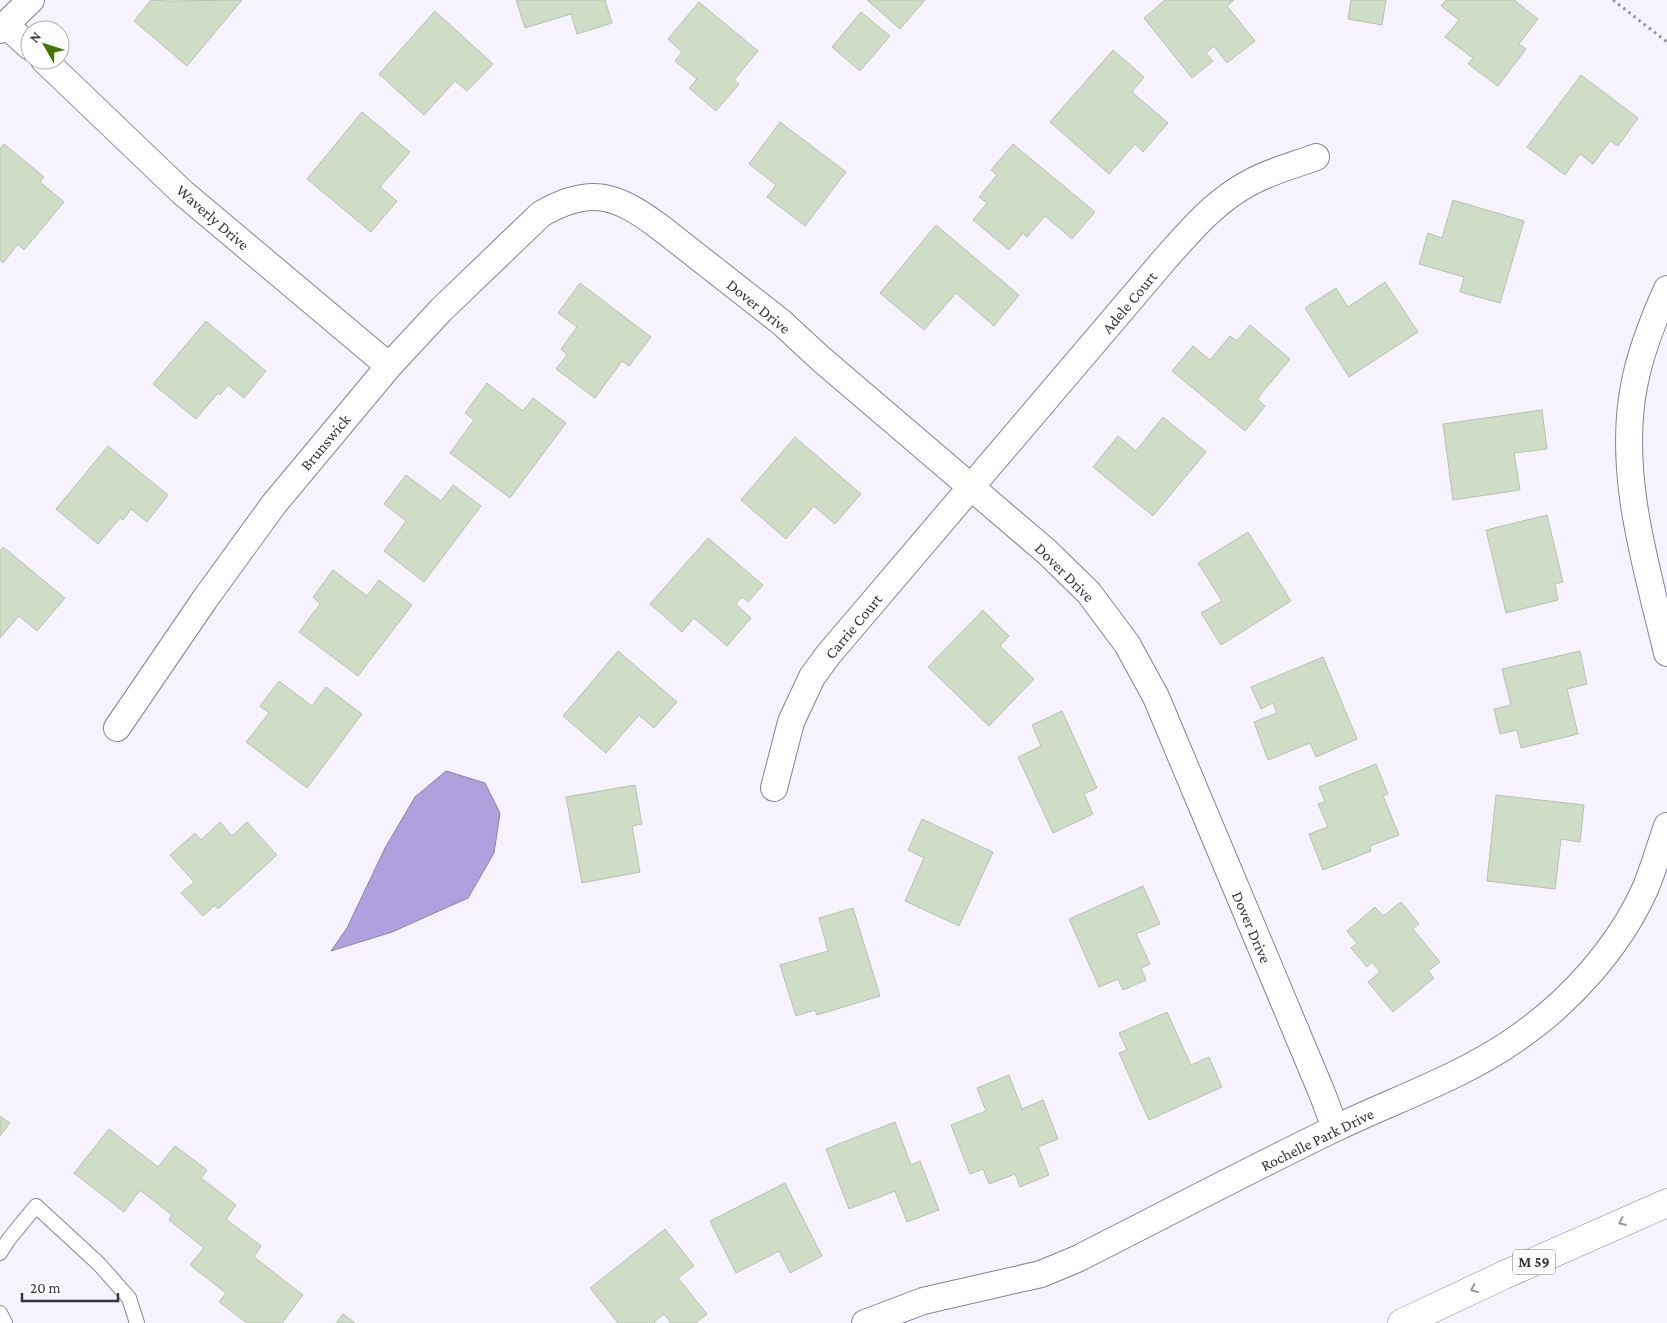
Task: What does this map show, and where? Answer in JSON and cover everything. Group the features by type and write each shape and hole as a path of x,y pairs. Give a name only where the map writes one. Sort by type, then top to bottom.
{"highway":[{"name":"M 59","path":"1402,1323 1504,1275 1667,1203"}],"street":[{"path":"20,40 3,28 31,0"},
{"name":"Waverly Drive","path":"54,70 182,192 389,366"},
{"name":"Adele Court","path":"972,487 1195,225 1222,200 1252,181 1316,157"},
{"name":"Dover Drive","path":"577,198 600,197 624,204 645,216 781,322 821,359 1047,552 1088,593 1127,644 1156,698 1335,1128"},
{"name":"Brunswick","path":"117,728 245,542 274,504 389,366 441,310 541,214 560,203 577,198"},
{"path":"1667,289 1643,350 1633,387 1629,466 1635,518 1667,653"},
{"name":"Carrie Court","path":"774,788 791,722 812,677 828,655 972,487"},
{"name":"Rochelle Park Drive","path":"865,1323 924,1301 1041,1274 1078,1259 1335,1128 1470,1066 1513,1042 1548,1015 1584,979 1611,946 1646,887 1667,826"}],"lane":[{"path":"0,1253 36,1206 99,1264 129,1298 137,1323"},
{"path":"0,1313 5,1323"}],"path":[{"path":"1613,0 1667,42"}],"shaded area":[{"path":"446,771 485,783 500,813 494,853 468,898 392,932 331,951 347,928 385,848 415,797"}],"building":[{"path":"151,0 242,0 187,66 134,21"},
{"path":"516,0 605,0 612,23 577,34 571,14 525,28"},
{"path":"867,0 925,0 900,29"},
{"path":"1165,0 1234,0 1227,6 1255,41 1227,63 1214,46 1206,53 1213,61 1192,78 1144,18"},
{"path":"1351,0 1386,0 1382,25 1348,19"},
{"path":"1446,0 1514,0 1538,19 1519,44 1526,49 1498,86 1468,64 1473,58 1445,37 1459,20 1441,6"},
{"path":"699,2 758,51 734,80 739,84 716,111 689,88 697,79 675,61 682,52 668,39"},
{"path":"435,11 493,64 467,91 455,81 424,115 379,74"},
{"path":"861,12 890,36 860,71 832,47"},
{"path":"1113,50 1144,77 1132,92 1168,123 1143,152 1135,144 1109,174 1050,122"},
{"path":"1581,75 1638,118 1618,146 1610,141 1593,164 1580,154 1565,175 1527,147"},
{"path":"362,112 410,152 380,187 397,201 371,232 307,179"},
{"path":"780,122 846,172 805,226 767,197 776,185 749,164"},
{"path":"4,144 44,177 40,182 64,202 24,250 18,244 3,263 0,260 0,149"},
{"path":"1013,144 1095,212 1072,239 1045,216 1027,237 1023,233 1009,250 973,220 987,203 979,197 997,175 991,170"},
{"path":"1453,200 1524,221 1500,303 1460,292 1464,277 1419,264 1428,233 1442,238"},
{"path":"936,225 1019,295 994,326 956,293 924,330 880,293"},
{"path":"1385,282 1418,332 1349,377 1305,308 1336,288 1348,307"},
{"path":"580,283 651,337 629,366 622,361 595,398 556,369 567,355 561,349 577,327 558,313"},
{"path":"206,321 266,371 244,398 228,385 220,395 218,393 196,419 153,384"},
{"path":"1250,325 1290,359 1257,399 1265,406 1245,431 1172,371 1193,346 1210,360 1230,336 1237,341"},
{"path":"487,383 523,411 533,398 566,423 510,498 450,453 474,420 465,413"},
{"path":"1542,410 1547,449 1514,453 1520,490 1453,500 1443,424"},
{"path":"1163,417 1206,452 1153,516 1093,467 1118,436 1136,451"},
{"path":"795,437 861,494 835,524 814,506 786,539 741,500"},
{"path":"108,446 168,495 147,522 131,509 123,520 120,518 98,544 56,509"},
{"path":"406,475 441,501 453,485 481,506 424,582 384,551 406,521 384,504"},
{"path":"1547,515 1563,582 1555,584 1558,600 1506,613 1486,530"},
{"path":"1248,532 1291,601 1221,645 1201,613 1222,601 1198,563"},
{"path":"708,538 763,585 748,602 742,597 736,604 751,618 727,646 694,618 682,632 650,604"},
{"path":"3,547 65,598 37,631 19,616 0,638 0,551"},
{"path":"333,570 367,596 379,580 412,605 358,676 299,632 320,604 313,597"},
{"path":"983,610 1009,636 1000,646 1034,679 989,726 928,667"},
{"path":"618,651 677,702 654,728 639,715 606,753 563,716"},
{"path":"1580,651 1587,684 1567,689 1578,734 1521,748 1517,730 1500,734 1494,709 1511,705 1502,669"},
{"path":"1323,657 1357,739 1316,757 1310,743 1268,760 1254,722 1277,713 1273,703 1261,709 1251,687"},
{"path":"279,681 312,706 326,687 362,714 307,788 246,742 269,713 260,706"},
{"path":"1062,711 1097,788 1084,794 1093,814 1053,833 1018,757 1041,746 1032,725"},
{"path":"1376,764 1388,794 1383,796 1399,835 1370,846 1371,851 1323,870 1309,834 1328,827 1318,804 1325,802 1319,787"},
{"path":"635,785 642,824 632,826 640,872 582,883 566,797"},
{"path":"1496,795 1584,805 1580,842 1561,839 1555,889 1487,881"},
{"path":"922,819 993,852 959,926 905,901 924,858 908,850"},
{"path":"220,822 232,836 247,822 277,855 218,909 215,905 203,916 181,893 194,882 170,855 195,833 201,840"},
{"path":"1143,886 1160,924 1136,934 1150,964 1141,968 1146,980 1123,990 1118,979 1099,987 1069,919"},
{"path":"1401,902 1419,924 1413,929 1440,962 1428,971 1434,978 1393,1012 1368,982 1380,972 1372,962 1367,967 1351,948 1357,943 1347,931 1375,907 1383,916"},
{"path":"853,908 880,996 817,1015 815,1010 796,1016 780,965 828,951 819,918"},
{"path":"1167,1012 1191,1065 1209,1057 1222,1087 1149,1120 1119,1053 1127,1050 1119,1033"},
{"path":"1009,1075 1022,1109 1043,1100 1058,1139 1038,1147 1049,1175 1020,1187 1015,1174 989,1184 983,1169 970,1174 951,1125 986,1111 977,1088"},
{"path":"0,1116 10,1123 0,1136"},
{"path":"895,1122 911,1165 920,1161 939,1210 907,1222 895,1191 849,1209 826,1149"},
{"path":"109,1129 158,1167 175,1146 207,1170 201,1178 236,1205 226,1219 261,1246 254,1257 303,1295 282,1323 247,1323 219,1302 226,1293 190,1265 204,1248 169,1220 172,1215 140,1190 124,1212 74,1173"},
{"path":"785,1183 822,1256 790,1273 779,1251 736,1273 710,1221"},
{"path":"665,1229 694,1266 678,1278 707,1314 696,1323 671,1323 664,1314 655,1323 618,1323 590,1288"},
{"path":"343,1314 355,1323 336,1323"}]}
